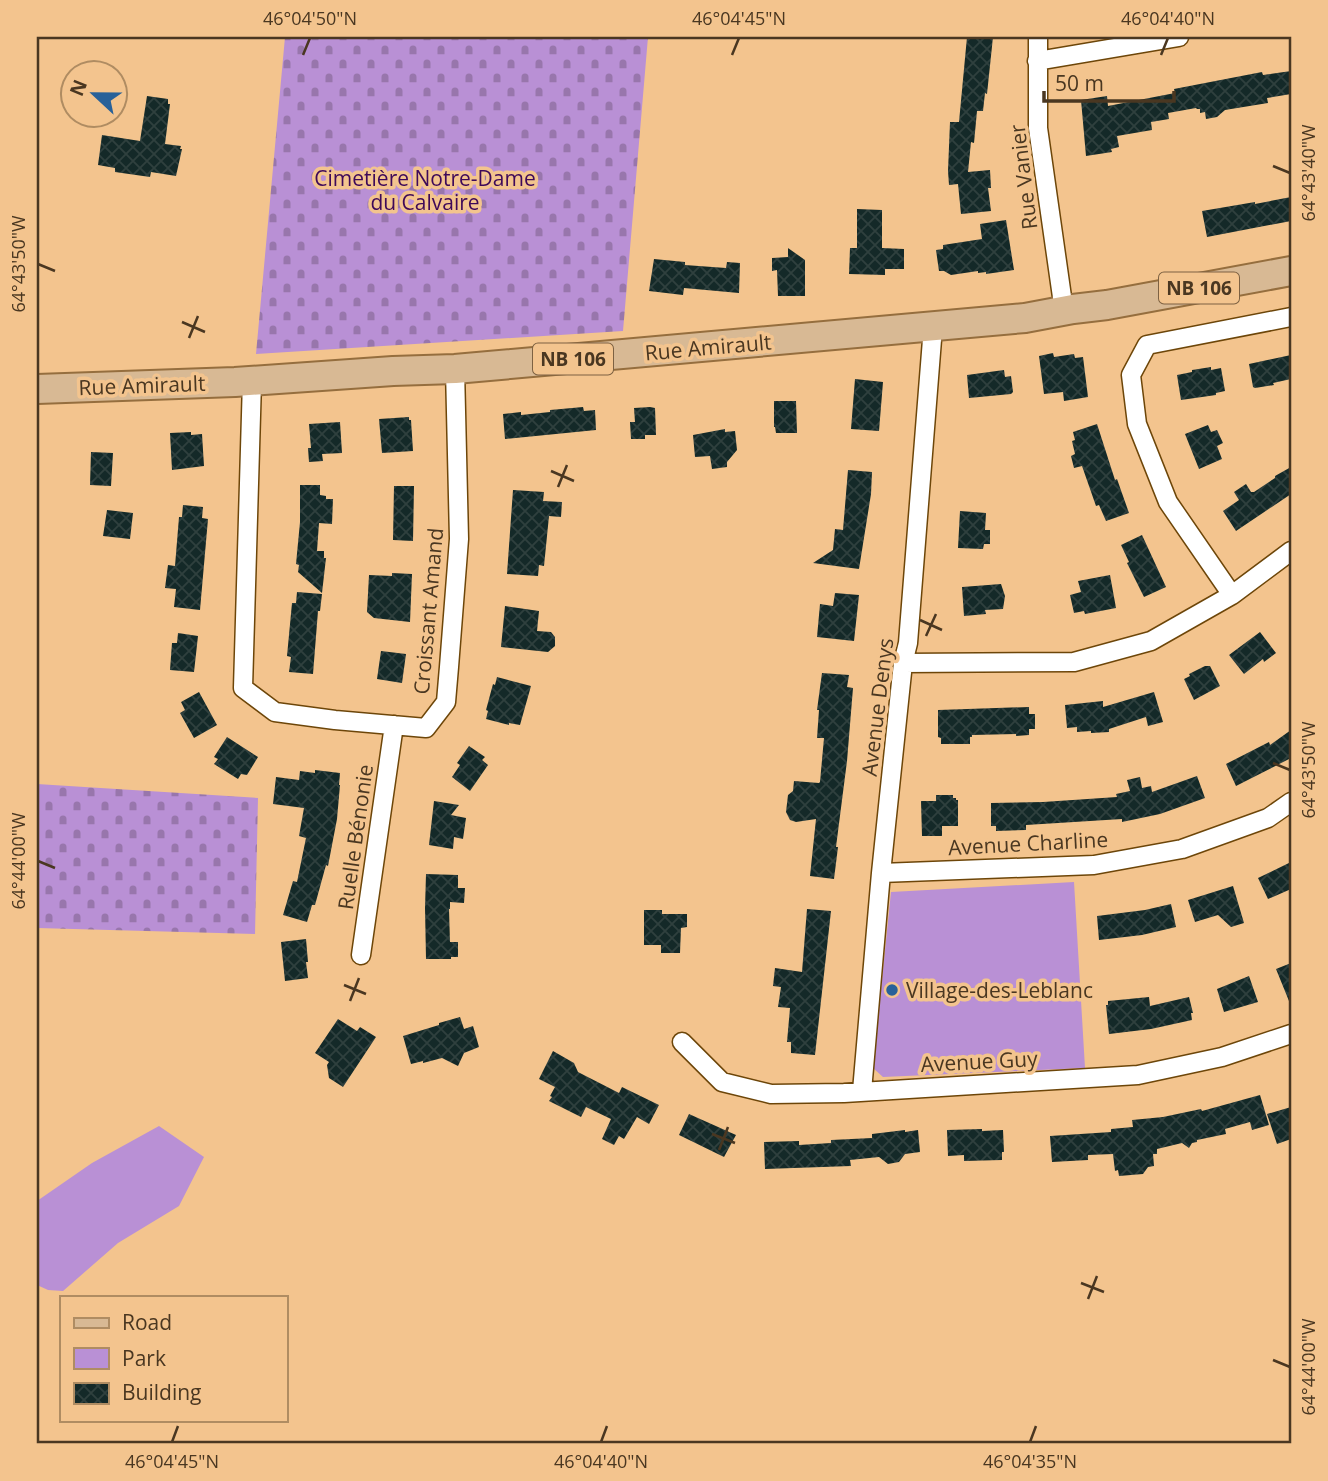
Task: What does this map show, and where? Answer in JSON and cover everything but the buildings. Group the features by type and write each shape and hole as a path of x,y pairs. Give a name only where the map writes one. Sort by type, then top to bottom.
{"main road":[{"name":"Rue Amirault","path":"37,389 252,381 455,369 933,327 1025,318 1291,271"}],"street":[{"name":"Rue Vanier","path":"1038,37 1038,128 1064,311"},
{"path":"1037,61 1179,37"},
{"path":"1232,595 1168,502 1137,424 1131,375 1147,345 1291,317"},
{"name":"Avenue Denys","path":"862,1091 881,873 903,663 908,643 933,327"},
{"name":"Croissant Amand","path":"252,381 243,688 275,712 426,729 446,702 459,539 455,369"},
{"path":"903,663 1074,662 1151,641 1232,595 1291,551"},
{"name":"Ruelle Bénonie","path":"361,955 394,725"},
{"name":"Avenue Charline","path":"881,873 1094,865 1182,849 1268,818 1291,802"},
{"name":"Avenue Guy","path":"682,1042 722,1082 771,1094 845,1093 1138,1074 1222,1057 1291,1034"}],"green space":[{"name":"Cimetière Notre-Dame du Calvaire","path":"285,37 648,37 623,331 256,354"},
{"path":"37,784 258,798 255,934 37,928"},
{"path":"1074,882 1085,1068 883,1077 873,1068 891,892"},
{"path":"159,1126 204,1157 179,1206 118,1243 63,1291 48,1290 37,1285 37,1201 92,1163"}],"place":[{"name":"Village-des-Leblanc","path":"892,990"}]}
